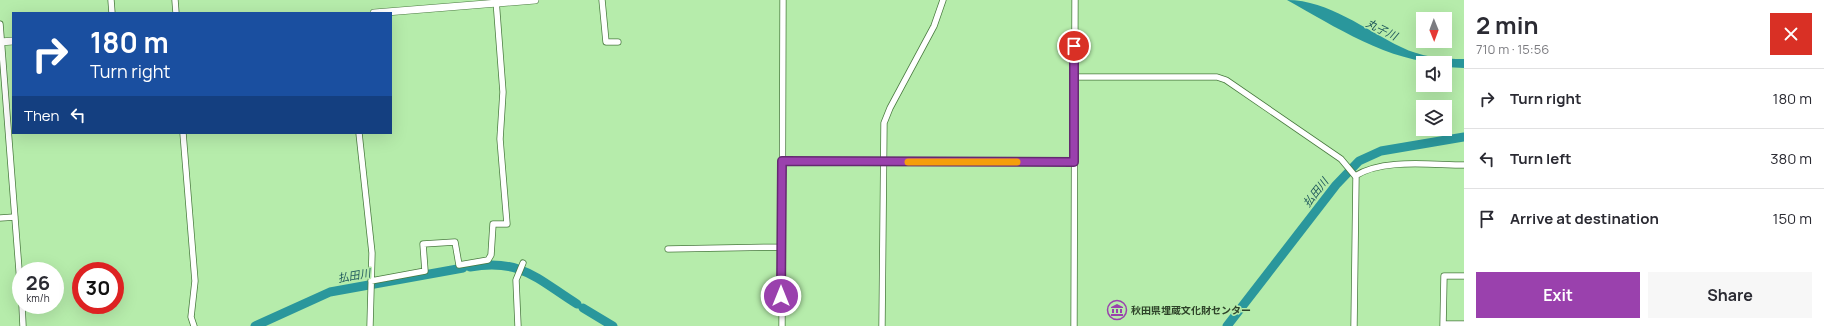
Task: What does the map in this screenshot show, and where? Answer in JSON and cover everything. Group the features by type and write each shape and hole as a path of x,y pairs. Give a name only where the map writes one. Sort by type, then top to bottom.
{"street":[{"path":"111,0 112,12"},
{"path":"175,0 176,12"},
{"path":"384,12 496,1 535,0"},
{"path":"602,0 606,42 618,42"},
{"path":"782,326 781,247 783,0"},
{"path":"882,326 884,123 886,115 934,26 943,0"},
{"path":"1074,326 1075,0"},
{"path":"371,281 425,271 423,244 456,242 459,265 488,260 491,255 493,224 507,224 500,139 502,92 496,1"},
{"path":"0,24 11,128 18,262"},
{"path":"1,42 12,41"},
{"path":"1074,77 1218,77 1226,80 1341,159 1355,175 1354,326"},
{"path":"183,134 195,281 191,317 194,326"},
{"path":"359,134 372,253 370,326"},
{"path":"782,161 1074,162"},
{"path":"1355,175 1379,166 1464,166"},
{"path":"0,218 15,217"},
{"path":"668,249 781,247"},
{"path":"518,326 516,290 518,274 523,263"},
{"path":"1464,276 1444,276 1443,325 1464,324"},
{"path":"22,314 23,326"}],"water":[{"path":"1287,0 1302,1 1332,10 1401,47 1429,56 1416,56 1416,59 1404,57 1383,50 1343,31"},
{"path":"1452,59 1464,59 1464,68 1452,67"}],"waterway":[{"name":"払田川","path":"1227,326 1336,185 1359,161 1381,151 1464,137"},
{"name":"払田川","path":"470,267 503,265 516,268 539,279 577,304"},
{"name":"払田川","path":"255,326 330,292 463,268"},
{"name":"払田川","path":"583,308 613,326"}],"slow traffic":[{"path":"908,162 1017,162"}],"place":[{"name":"秋田県埋蔵文化財センター","path":"1117,310"}],"route":[{"path":"781,296 782,161 1074,162 1074,46"}],"water label":[{"name":"丸子川","path":"1382,29"}]}
